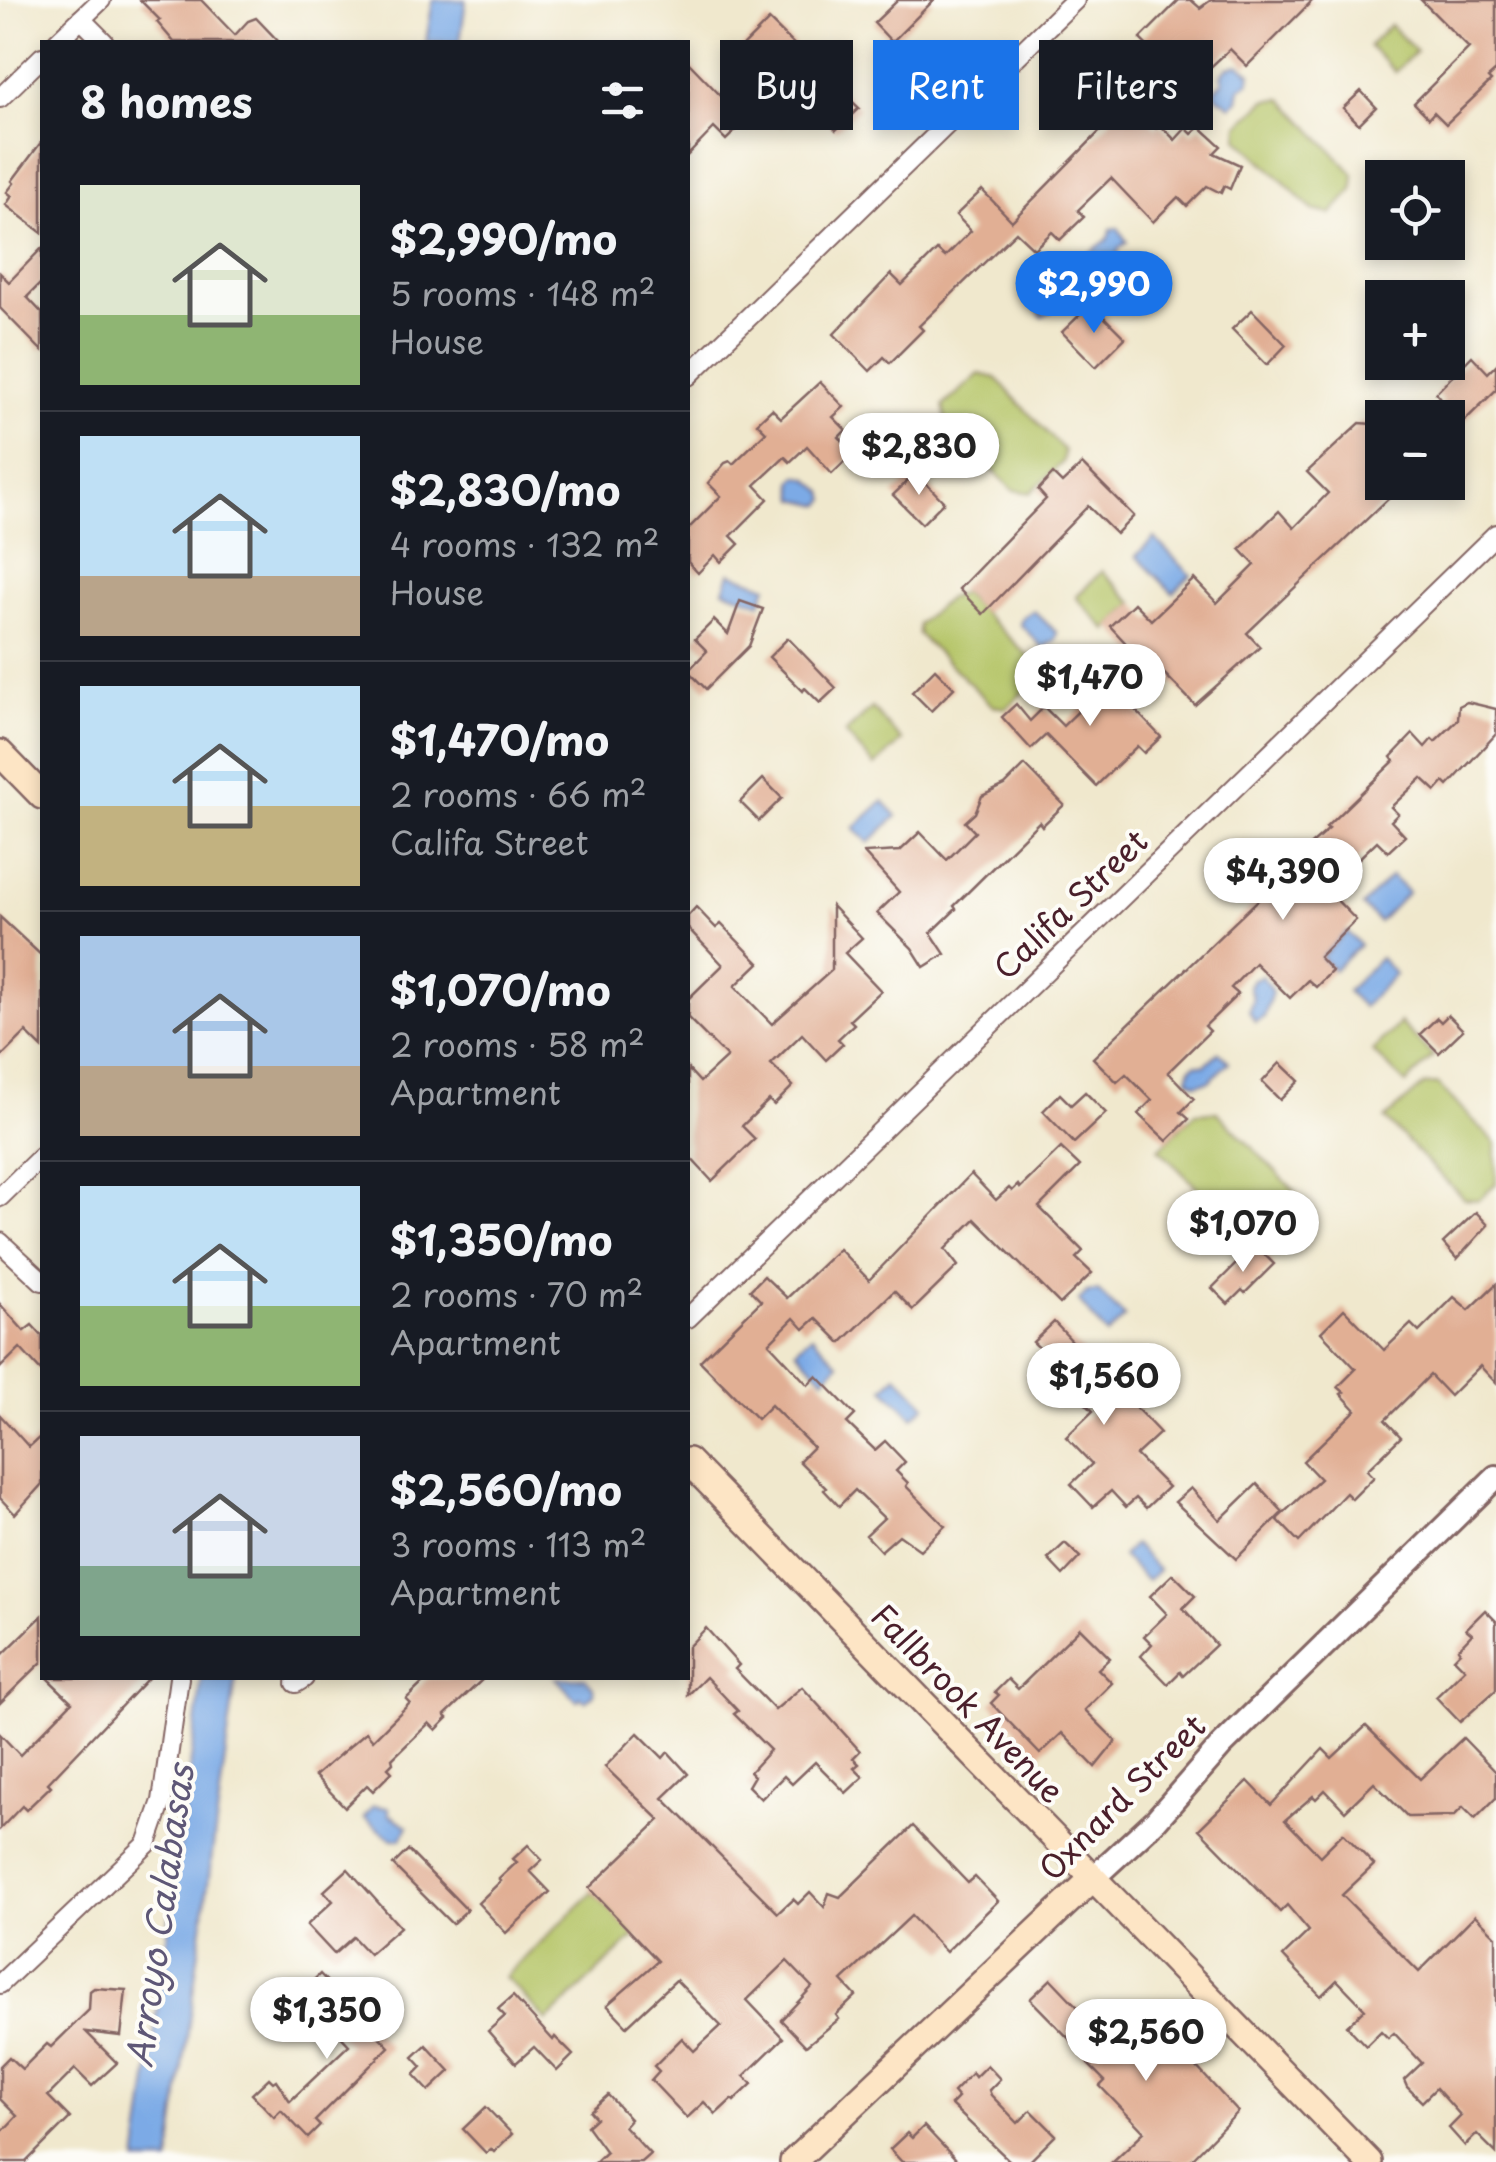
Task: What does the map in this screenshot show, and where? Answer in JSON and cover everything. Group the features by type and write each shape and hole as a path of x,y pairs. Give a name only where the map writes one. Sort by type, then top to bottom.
{"main road":[{"path":"0,753 40,794"},
{"name":"Fallbrook Avenue","path":"690,1463 1369,2162"},
{"name":"Oxnard Street","path":"793,2162 1092,1878"}],"street":[{"path":"59,40 101,0"},
{"path":"690,374 1074,0"},
{"path":"81,19 102,40"},
{"path":"0,98 40,59"},
{"name":"Califa Street","path":"690,1316 1496,534"},
{"path":"0,1197 40,1158"},
{"path":"0,1242 40,1279"},
{"name":"Oxnard Street","path":"1092,1878 1168,1808 1220,1746 1496,1477"},
{"path":"0,1984 147,1844 162,1801 179,1680"}],"green space":[{"path":"1390,25 1416,51 1395,72 1369,46"},
{"path":"1283,99 1354,174 1353,190 1331,214 1313,210 1238,138 1239,125 1266,100"},
{"path":"979,374 996,378 1064,451 1063,462 1030,493 1013,490 947,424 943,406"},
{"path":"1102,571 1134,603 1107,630 1076,597"},
{"path":"962,593 1040,667 1035,681 1006,708 993,706 918,634 918,624 948,598"},
{"path":"872,708 902,741 875,766 845,733"},
{"path":"1400,1023 1433,1056 1406,1084 1372,1051"},
{"path":"1437,1084 1496,1143 1496,1184 1479,1200 1464,1199 1385,1119 1424,1085"},
{"path":"1217,1112 1295,1191 1247,1238 1159,1149 1195,1113"},
{"path":"593,1892 635,1936 547,2021 505,1977"}],"water":[{"path":"433,0 466,0 460,40 426,40"},
{"path":"1239,64 1251,73 1249,83 1240,88 1238,100 1231,106 1215,95 1215,90 1223,82 1221,75 1227,68"},
{"path":"1118,228 1127,242 1119,248 1117,257 1094,274 1081,259 1107,240 1111,229"},
{"path":"1065,274 1070,290 1049,301 1052,311 1042,317 1028,296 1035,282 1038,286"},
{"path":"798,476 809,479 824,492 826,500 822,505 796,499 793,481"},
{"path":"1154,538 1191,575 1173,593 1136,556"},
{"path":"730,573 767,586 761,603 724,590"},
{"path":"1034,611 1057,633 1055,640 1043,648 1020,624 1023,617"},
{"path":"883,801 897,816 869,843 854,828"},
{"path":"1391,876 1408,892 1379,922 1362,906"},
{"path":"1347,932 1360,945 1334,970 1321,957"},
{"path":"1380,958 1395,974 1363,1007 1347,991"},
{"path":"1262,976 1272,992 1264,1017 1255,1022 1249,1011 1253,999 1249,986 1253,979"},
{"path":"1219,1052 1229,1062 1209,1081 1196,1084 1188,1078 1191,1067 1205,1065"},
{"path":"1098,1291 1125,1317 1107,1335 1079,1301 1087,1292"},
{"path":"812,1335 839,1364 824,1378 796,1349"},
{"path":"897,1375 926,1405 913,1417 884,1388"},
{"path":"1134,1544 1158,1570 1147,1581 1122,1556"},
{"path":"202,1680 236,1680 170,2162 137,2162"},
{"path":"558,1680 587,1680 594,1694 585,1701 581,1697 577,1701"},
{"path":"373,1806 389,1808 389,1814 408,1826 401,1839 392,1839 364,1818"}],"building":[{"path":"140,0 201,0 235,35 256,18 277,40 172,40 157,22 160,20"},
{"path":"898,0 934,0 894,40 874,23"},
{"path":"1179,0 1191,0 1200,8 1211,0 1313,0 1247,66 1230,49 1213,65 1213,40 1140,39"},
{"path":"1421,0 1496,0 1496,71 1488,78 1491,81 1446,124 1434,112 1429,118 1414,103 1469,48"},
{"path":"769,20 789,40 749,40"},
{"path":"690,64 720,95 720,130 736,130 726,140 714,128 690,153"},
{"path":"1361,91 1376,107 1359,124 1343,108"},
{"path":"1101,130 1165,130 1175,140 1184,130 1192,134 1203,130 1221,146 1214,153 1240,165 1230,189 1224,186 1221,193 1207,186 1187,206 1178,197 1153,222 1111,178 1078,210 1084,217 1060,240 1052,232 1034,249 1016,232 919,326 923,330 890,363 884,357 870,371 834,334 891,274 902,285 937,250 945,257 971,231 956,215 982,190 1012,221"},
{"path":"40,144 40,231 6,205 12,196 7,192"},
{"path":"40,250 40,284 27,297 40,311 40,349 0,308 0,273 9,282"},
{"path":"1087,308 1092,313 1096,309 1125,338 1096,367 1062,332"},
{"path":"1252,310 1286,345 1267,365 1232,329"},
{"path":"1472,356 1488,373 1496,365 1496,390 1465,420 1465,400 1441,400 1436,393 1449,380 1465,380 1465,363"},
{"path":"820,382 844,407 833,417 846,430 839,437 854,453 832,474 807,446 790,462 785,457 755,485 768,499 731,536 739,544 721,562 715,555 698,573 690,564 690,527 721,496 708,483 725,463 733,464 766,432 757,423 772,409 781,418"},
{"path":"1360,423 1365,423 1365,500 1387,500 1247,633 1260,647 1195,705 1139,648 1135,653 1110,626 1134,603 1151,620 1194,579 1217,603 1255,565 1240,549 1279,511 1294,528 1328,493 1307,472"},
{"path":"1082,464 1134,516 1116,534 1088,506 983,614 959,589 1046,499 1038,490 1053,474 1062,483"},
{"path":"916,473 944,502 922,524 893,495"},
{"path":"740,601 763,609 749,646 706,689 690,673 707,651 695,639 714,620 728,634"},
{"path":"788,638 836,688 820,703 769,657"},
{"path":"1090,663 1161,737 1144,753 1137,746 1096,786 1046,735 1031,749 1002,717 1016,704 1030,721 1044,707 1063,726 1095,695 1076,676"},
{"path":"935,669 954,688 931,711 912,692"},
{"path":"1467,702 1496,709 1496,734 1448,786 1444,782 1436,791 1422,778 1391,807 1398,814 1391,821 1405,836 1388,852 1377,841 1330,893 1356,920 1319,957 1332,971 1316,987 1308,980 1290,998 1255,963 1231,988 1238,994 1205,1026 1210,1031 1168,1072 1194,1099 1181,1112 1189,1119 1167,1141 1138,1114 1152,1100 1126,1074 1117,1082 1093,1058 1278,881 1273,878 1329,829 1326,827 1394,761 1391,757 1413,734 1425,747 1432,739 1435,742 1458,720 1459,706"},
{"path":"1025,765 1064,805 1042,826 1039,822 954,906 956,909 931,933 945,954 924,967 912,948 877,913 899,892 864,853 900,851 920,832 947,860 975,832 965,822 975,813 982,796 1005,785"},
{"path":"763,779 782,798 759,821 740,802"},
{"path":"832,906 862,938 845,953 881,991 850,1020 854,1024 838,1039 843,1044 826,1060 802,1034 771,1064 793,1086 774,1105 769,1100 742,1126 755,1139 712,1181 690,1157 690,1071 700,1082 727,1057 690,1020 690,997 723,965 690,930 690,914 696,907 716,928 721,924 759,963 735,986 772,1024 832,970"},
{"path":"0,917 40,954 40,1046 26,1032 0,1058"},
{"path":"1448,1015 1463,1030 1439,1053 1420,1034 1437,1018 1441,1022"},
{"path":"1280,1063 1299,1081 1280,1100 1262,1082"},
{"path":"1085,1092 1106,1113 1074,1143 1043,1111 1060,1094 1071,1105"},
{"path":"1061,1148 1080,1166 1039,1207 1083,1251 1076,1258 1092,1273 1060,1304 975,1219 945,1249 958,1266 913,1310 894,1291 841,1343 816,1318 804,1329 794,1318 769,1343 808,1385 817,1376 855,1415 847,1423 875,1450 885,1441 905,1462 896,1471 908,1483 906,1486 945,1526 920,1550 899,1535 881,1551 866,1535 884,1518 855,1490 839,1506 799,1461 813,1447 771,1405 757,1419 700,1361 761,1301 750,1290 764,1276 787,1298 839,1249 869,1280 971,1174 996,1200 1009,1188 1020,1188"},
{"path":"1476,1212 1488,1225 1457,1259 1443,1243"},
{"path":"1255,1245 1274,1264 1228,1304 1212,1288"},
{"path":"1496,1284 1496,1383 1480,1366 1450,1396 1430,1375 1385,1420 1401,1437 1367,1470 1374,1477 1352,1499 1346,1493 1299,1542 1277,1519 1320,1479 1303,1461 1356,1410 1338,1387 1356,1369 1321,1332 1344,1309 1384,1350 1411,1324 1419,1332 1454,1297 1469,1310"},
{"path":"0,1304 24,1331 32,1325 40,1334 40,1370 20,1348 0,1368"},
{"path":"1054,1322 1160,1433 1136,1455 1168,1487 1146,1508 1136,1498 1126,1507 1111,1491 1093,1507 1071,1484 1092,1464 1066,1437 1093,1411 1051,1369 1056,1364 1033,1342"},
{"path":"0,1415 29,1447 40,1437 40,1486 15,1514 0,1498"},
{"path":"1257,1484 1283,1512 1236,1559 1175,1502 1191,1488 1220,1520"},
{"path":"1065,1543 1080,1557 1063,1575 1048,1559"},
{"path":"1173,1574 1195,1596 1183,1608 1216,1645 1183,1676 1180,1672 1168,1684 1141,1656 1152,1644 1144,1636 1167,1614 1150,1596"},
{"path":"1485,1610 1496,1621 1496,1690 1460,1722 1436,1697 1465,1669 1454,1658 1472,1634 1466,1629"},
{"path":"40,1618 40,1664 0,1703 0,1657"},
{"path":"706,1628 739,1665 735,1669 775,1710 802,1687 860,1751 853,1758 859,1764 854,1768 863,1777 846,1793 815,1762 792,1784 784,1776 761,1799 748,1786 754,1776 750,1772 770,1750 734,1714 738,1711 706,1677 688,1695 690,1645"},
{"path":"1080,1628 1110,1658 1098,1669 1112,1683 1085,1710 1116,1741 1095,1767 1062,1733 1040,1754 991,1703 999,1695 995,1692 1008,1679 1018,1689"},
{"path":"49,1680 146,1680 48,1783 51,1786 26,1810 22,1806 0,1829 0,1734 20,1755 72,1702"},
{"path":"426,1680 482,1680 445,1715 448,1718 436,1730 429,1723 392,1759 388,1768 392,1772 373,1791 367,1785 345,1807 315,1776 366,1732 373,1740 410,1703 406,1699"},
{"path":"1366,1726 1420,1779 1463,1738 1496,1772 1496,1798 1475,1819 1463,1807 1454,1816 1408,1817 1374,1783 1345,1811 1325,1790 1285,1820 1320,1856 1343,1833 1374,1865 1342,1895 1419,1972 1475,1915 1496,1936 1496,2153 1477,2134 1465,2146 1449,2128 1461,2116 1436,2088 1422,2102 1407,2087 1404,2080 1422,2063 1394,2033 1388,2038 1381,2031 1366,2046 1347,2026 1365,2009 1337,1980 1321,1996 1283,1956 1309,1931 1287,1905 1280,1912 1199,1829 1248,1781 1271,1805 1323,1749 1332,1758"},
{"path":"638,1733 663,1758 668,1752 688,1774 663,1798 778,1913 793,1899 798,1904 810,1892 824,1907 829,1893 840,1897 913,1826 968,1883 975,1877 998,1901 946,1952 911,1916 842,1981 856,1996 836,2015 839,2019 806,2046 781,2020 812,1987 787,1961 747,2000 783,2038 744,2076 752,2084 734,2101 716,2114 704,2102 687,2118 651,2080 659,2071 654,2066 682,2038 694,2051 721,2026 676,1980 627,2026 607,2005 658,1961 589,1888 660,1820 605,1767"},
{"path":"528,1845 542,1860 530,1871 550,1892 506,1933 478,1903 501,1881 517,1862 513,1859"},
{"path":"408,1850 467,1910 452,1924 393,1865"},
{"path":"348,1869 400,1927 369,1954 353,1937 334,1954 307,1925 333,1901 324,1891"},
{"path":"320,1974 389,2047 315,2121 320,2126 308,2138 281,2110 274,2117 252,2094 269,2078 276,2080 290,2101 349,2045 300,1993"},
{"path":"1051,1979 1111,2042 1128,2025 1145,2042 1160,2027 1238,2112 1189,2162 1112,2162 1144,2132 1100,2086 1105,2081 1088,2064 1091,2061 1030,1999"},
{"path":"126,1990 121,2036 86,2032 117,2063 92,2086 75,2069 48,2096 70,2118 26,2162 0,2162 0,2134 17,2116 0,2099 0,2066 9,2057 22,2069 47,2044 51,2047 89,2010 90,1991"},
{"path":"513,1996 553,2040 555,2037 573,2055 557,2071 534,2047 516,2063 488,2031 505,2016 498,2009"},
{"path":"426,2045 450,2071 429,2091 414,2075 422,2067 413,2057"},
{"path":"987,2065 1000,2079 989,2090 991,2095 1018,2123 1031,2110 1056,2135 1029,2162 1011,2162 951,2105 958,2098 953,2092 972,2073 975,2077"},
{"path":"608,2095 630,2119 624,2126 650,2154 641,2162 595,2162 606,2152 587,2126 596,2118 590,2111"},
{"path":"486,2107 512,2134 494,2152 491,2149 486,2153 463,2129"},
{"path":"924,2126 958,2162 902,2162 890,2149 907,2133 912,2138"}],"water label":[{"name":"Arroyo Calabasas","path":"161,1916"}]}
